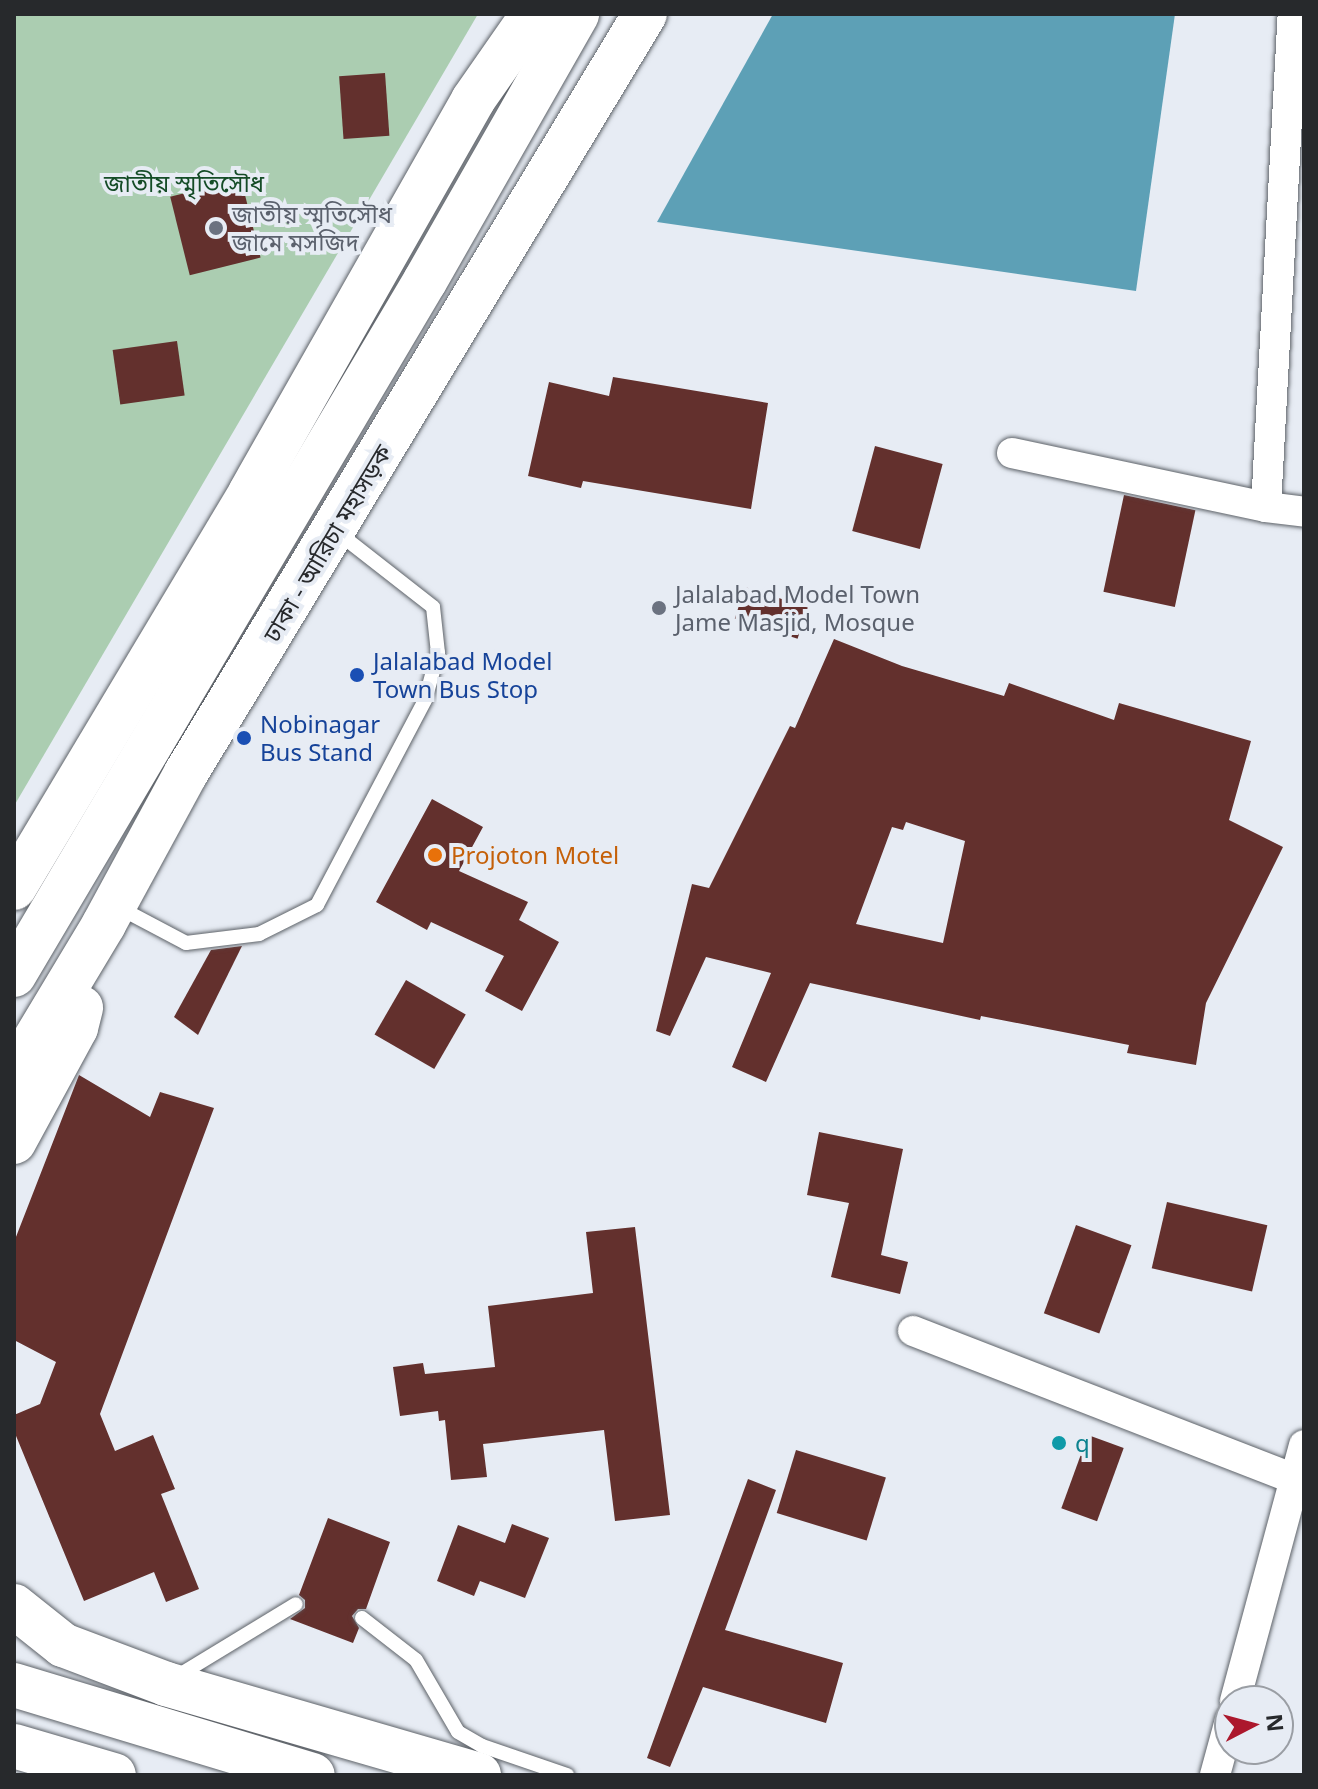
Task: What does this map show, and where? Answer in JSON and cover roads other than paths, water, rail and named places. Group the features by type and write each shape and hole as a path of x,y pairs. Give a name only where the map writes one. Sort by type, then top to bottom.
{"highway":[{"path":"14,888 250,493 473,100 533,14"},
{"path":"14,975 425,281 577,14"},
{"name":"ঢাকা - আরিচা মহাসড়ক","path":"14,1074 109,915 186,773 645,14"},
{"path":"14,1142 76,1028 109,915"},
{"path":"14,1606 63,1645 166,1684 479,1775"},
{"path":"14,1685 313,1775"},
{"path":"14,1746 114,1775"}],"street":[{"path":"1266,507 1293,14"},
{"path":"1012,453 1266,507 1304,512"},
{"path":"913,1331 1295,1479"},
{"path":"1239,1685 1304,1445"}],"lane":[{"path":"109,915 186,943 259,934 317,905 425,700 438,653 433,607 335,530"},
{"path":"166,1684 296,1604"},
{"path":"362,1618 416,1660 458,1732 482,1746 567,1775"}],"water":[{"path":"773,14 1175,14 1136,291 657,222"}],"place":[{"name":"জাতীয় স্মৃতিসৌধ জামে মসজিদ","path":"216,228"},
{"name":"Jalalabad Model Town Jame Masjid, Mosque","path":"659,608"},
{"name":"Jalalabad Model Town Bus Stop","path":"357,675"},
{"name":"Nobinagar Bus Stand","path":"244,738"},
{"name":"Projoton Motel","path":"435,855"},
{"name":"q","path":"1059,1443"}],"park label":[{"name":"জাতীয় স্মৃতিসৌধ","path":"184,183"}]}
